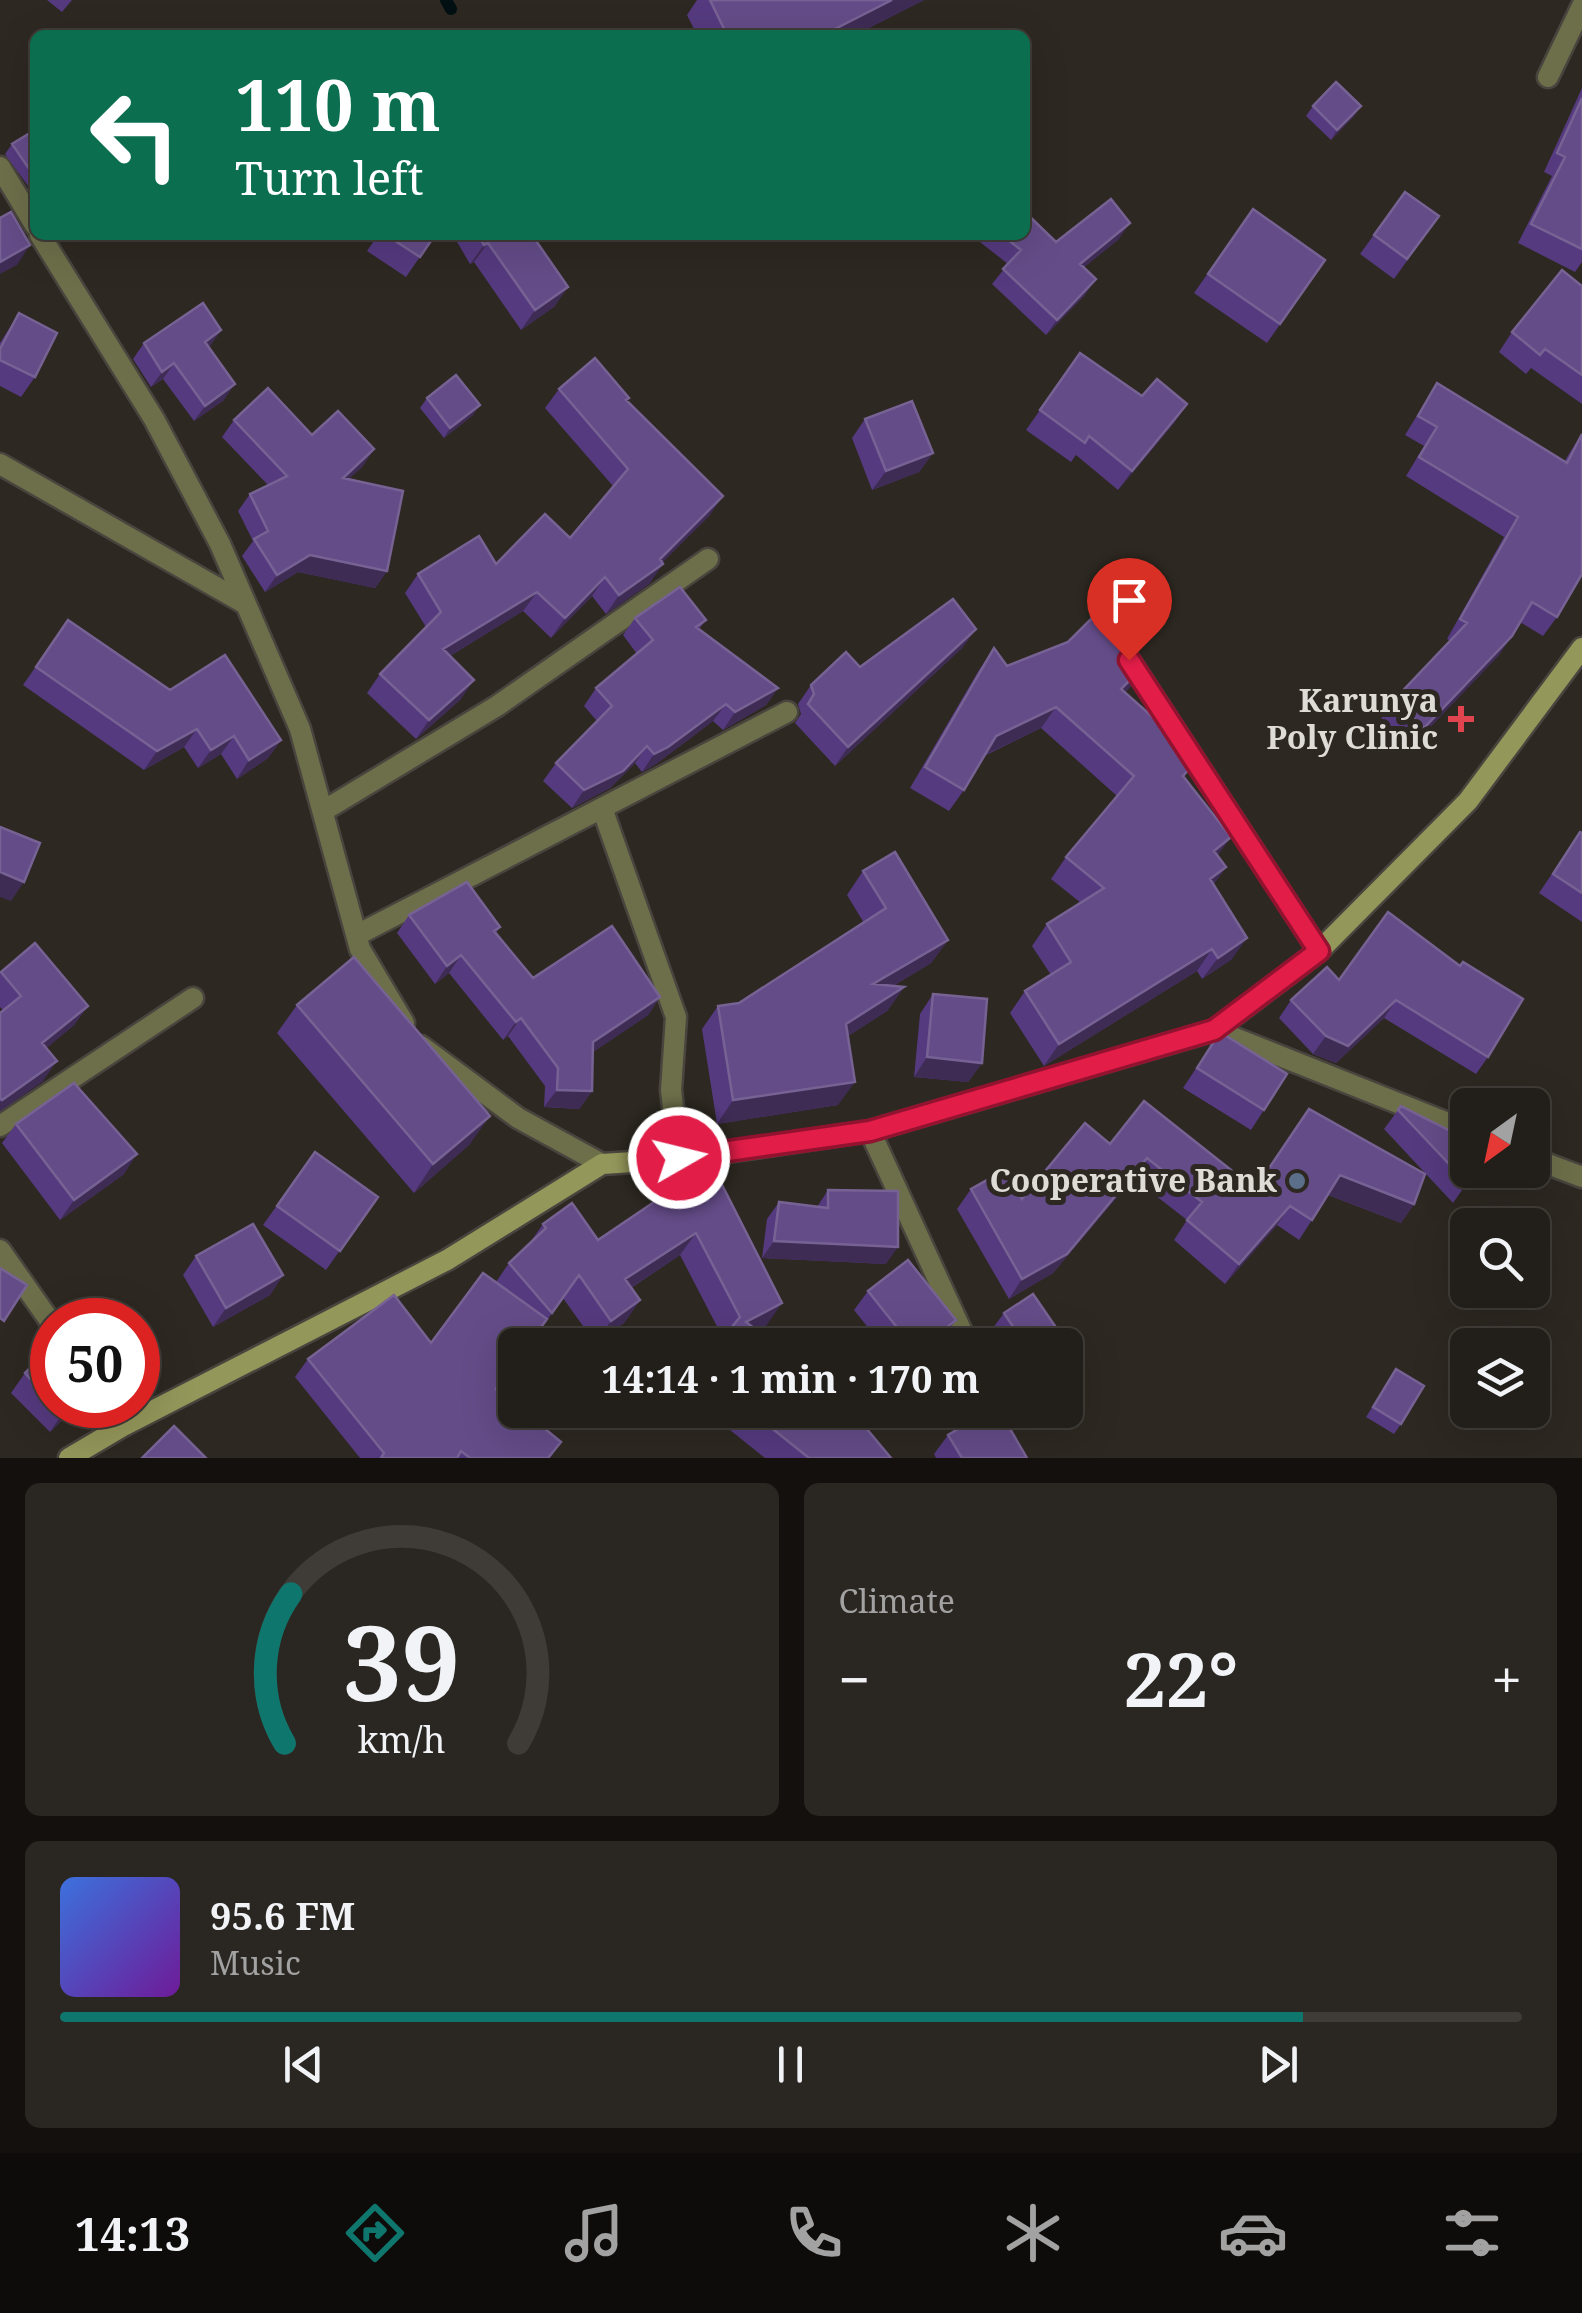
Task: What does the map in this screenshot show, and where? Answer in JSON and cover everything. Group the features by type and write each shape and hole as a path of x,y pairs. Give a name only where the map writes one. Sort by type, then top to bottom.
{"main road":[{"path":"160,1407 448,1260 602,1164 679,1158 870,1131 1214,1030 1319,951 1468,801 1582,648"},
{"path":"69,1458 120,1428"}],"street":[{"path":"1548,77 1582,6"},
{"path":"0,167 30,217"},
{"path":"43,240 154,419 220,544 300,729 356,935 416,1042 518,1118 602,1164"},
{"path":"0,464 244,602"},
{"path":"323,812 497,706 708,559"},
{"path":"1118,644 1319,951"},
{"path":"356,935 786,712"},
{"path":"602,808 676,1017 670,1090 679,1158"},
{"path":"0,1126 193,998"},
{"path":"1214,1030 1450,1125"},
{"path":"870,1131 960,1328"},
{"path":"1550,1165 1582,1178"},
{"path":"0,1250 34,1298"}],"building":[{"path":"710,0 892,0 833,30 725,30"},
{"path":"1336,82 1361,106 1337,130 1313,106"},
{"path":"1582,98 1582,249 1531,224 1565,157 1557,153"},
{"path":"30,133 30,170 12,144"},
{"path":"1405,192 1439,216 1407,259 1374,235"},
{"path":"1111,199 1130,223 1080,264 1096,279 1057,320 1003,269 1021,250 1008,240 1030,240 1030,217 1056,242"},
{"path":"1253,209 1325,260 1280,324 1208,274"},
{"path":"11,212 30,245 0,262 0,218"},
{"path":"394,240 432,240 420,257"},
{"path":"481,240 535,240 568,287 535,310 488,243 484,245"},
{"path":"1562,270 1582,286 1582,375 1545,349 1540,355 1512,332"},
{"path":"203,303 221,330 205,342 235,384 205,406 174,363 162,372 144,343"},
{"path":"19,313 57,333 35,377 0,360 0,349"},
{"path":"1080,353 1142,396 1157,379 1187,404 1132,471 1089,436 1085,443 1040,410"},
{"path":"595,358 629,398 626,400 723,496 660,559 663,564 619,595 605,577 565,618 537,592 443,649 474,680 429,720 380,674 441,612 418,574 479,536 496,564 545,514 570,538 628,469 559,389"},
{"path":"456,375 480,405 450,428 427,398"},
{"path":"1437,383 1567,463 1582,434 1582,574 1557,617 1532,602 1512,636 1424,728 1394,700 1467,623 1460,619 1518,517 1419,457 1437,427 1418,416"},
{"path":"268,388 312,435 338,411 374,449 343,478 403,491 387,571 310,555 277,575 254,539 268,531 250,494 287,476 234,420"},
{"path":"912,401 933,453 886,471 865,419"},
{"path":"680,587 706,620 696,627 778,688 735,712 726,704 668,747 654,754 647,746 623,771 584,790 556,763 612,706 596,688 653,640 635,618"},
{"path":"953,599 976,629 848,747 808,704 814,694 811,685 846,652 860,667"},
{"path":"1095,615 1145,665 1121,689 1199,758 1183,776 1231,837 1214,851 1226,867 1210,879 1247,938 1218,958 1212,949 1059,1044 1025,991 1071,962 1047,924 1104,888 1066,857 1134,776 1056,707 996,736 964,790 925,767 994,648 1007,666 1068,642"},
{"path":"68,620 170,690 225,655 281,740 249,760 234,736 211,750 197,729 157,751 36,667"},
{"path":"0,827 40,843 24,882 0,872"},
{"path":"1582,833 1582,893 1553,874"},
{"path":"895,852 948,940 873,984 904,987 846,1024 855,1082 733,1100 718,1006 739,1003 886,908 863,871"},
{"path":"467,882 500,927 494,931 533,978 612,926 660,997 593,1042 592,1091 557,1090 558,1068 521,1018 516,1022 461,955 447,966 409,915"},
{"path":"1388,912 1460,966 1463,962 1523,999 1488,1057 1396,1000 1348,1046 1326,1036 1291,1000 1327,967 1339,980"},
{"path":"35,943 88,1006 42,1043 57,1061 2,1100 0,1013 21,996 1,972"},
{"path":"354,957 490,1116 433,1164 297,1005"},
{"path":"933,994 987,999 982,1063 927,1057"},
{"path":"1220,1032 1287,1074 1264,1110 1197,1068"},
{"path":"74,1083 137,1154 74,1200 16,1124"},
{"path":"1144,1101 1255,1189 1309,1109 1425,1174 1414,1204 1340,1175 1312,1220 1290,1206 1239,1264 1187,1220 1202,1202 1147,1158 1067,1254 1022,1279 971,1189 1005,1170 1022,1199 1085,1123 1110,1144"},
{"path":"1401,1106 1450,1131 1450,1165 1398,1110"},
{"path":"315,1152 378,1197 340,1251 277,1206"},
{"path":"716,1173 782,1303 746,1322 754,1328 731,1328 740,1317 696,1233 625,1279 640,1300 611,1321 579,1275 552,1313 509,1263 546,1228 543,1224 572,1203 598,1240 657,1200"},
{"path":"828,1190 898,1191 898,1247 774,1241 779,1202 828,1208"},
{"path":"253,1224 283,1275 226,1308 196,1256"},
{"path":"908,1260 956,1320 946,1328 897,1328 868,1291"},
{"path":"0,1268 27,1285 4,1321 0,1318"},
{"path":"483,1273 547,1319 540,1328 498,1328 496,1389 498,1428 544,1428 561,1442 548,1458 470,1458 461,1451 457,1458 381,1458 384,1453 308,1359 394,1295 431,1343"},
{"path":"1033,1294 1056,1328 1014,1328 1004,1313"},
{"path":"1396,1369 1424,1386 1401,1424 1373,1407"},
{"path":"174,1426 206,1458 142,1458"},
{"path":"772,1428 866,1428 891,1458 809,1458"},
{"path":"960,1428 1010,1428 1027,1458 962,1458 948,1435"}],"waterway":[{"path":"446,0 451,9"}],"place":[{"name":"Karunya Poly Clinic","path":"1461,719"},
{"name":"Cooperative Bank","path":"1297,1181"}],"route":[{"path":"679,1158 870,1131 1214,1030 1319,951 1129,660"}]}
